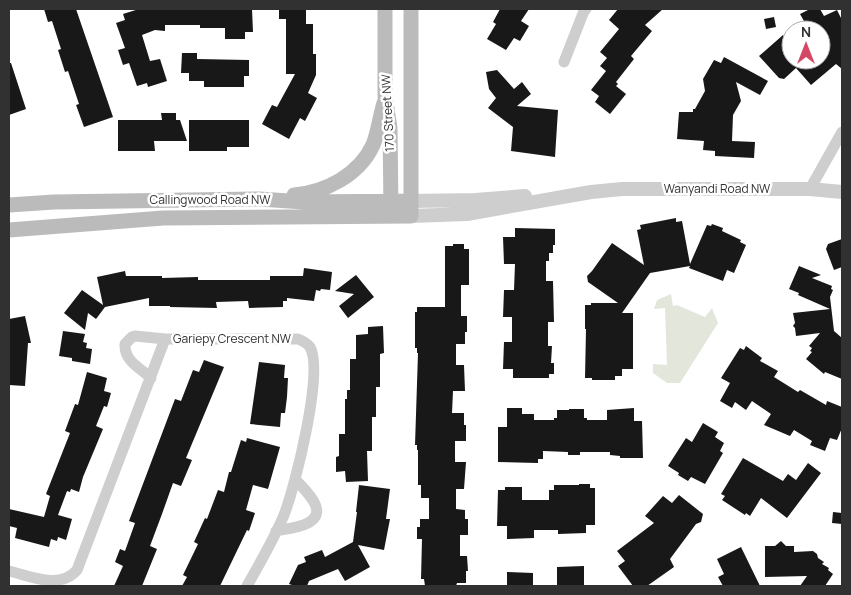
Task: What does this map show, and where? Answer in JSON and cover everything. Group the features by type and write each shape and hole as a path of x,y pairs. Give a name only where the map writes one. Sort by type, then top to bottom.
{"main road":[{"name":"170 Street NW","path":"385,9 385,96 390,128 391,216"},
{"name":"170 Street NW","path":"411,9 411,216"},
{"path":"259,199 303,195 333,185 354,171 374,143 385,96"},
{"name":"Callingwood Road NW","path":"9,205 54,202 259,199 304,202 411,201"},
{"name":"Callingwood Road NW","path":"9,230 163,218 411,216"}],"street":[{"path":"564,62 586,9"},
{"path":"810,189 842,132"},
{"name":"Wanyandi Road NW","path":"411,216 467,214 591,192 622,189 810,189 842,192"},
{"name":"Wanyandi Road NW","path":"411,201 476,200 559,192 591,192"},
{"name":"Gariepy Crescent NW","path":"151,378 129,360 126,354 125,344 132,337 166,339 292,338 305,342 310,346 314,364 311,402 296,480 285,514 247,586"},
{"name":"Gariepy Crescent NW","path":"9,571 56,581 71,576 77,570 166,339"},
{"path":"276,531 306,525 314,519 316,513 315,504 296,480"}],"shaded area":[{"path":"671,294 673,306 677,305 705,317 712,308 718,323 680,383 667,383 653,373 653,364 667,365 665,308 654,309 657,300"}],"building":[{"path":"44,9 76,9 113,117 84,127 76,105 79,104 68,71 65,72 58,50 61,49 52,21 48,22"},
{"path":"139,9 252,9 253,32 245,32 245,39 225,39 225,28 200,28 200,25 165,25 165,31 155,30 142,35 150,61 160,59 167,81 148,87 147,83 137,86 129,63 123,65 118,50 125,48 116,23 125,20 123,14"},
{"path":"279,9 306,9 306,24 313,24 313,54 316,54 316,75 308,93 317,98 305,121 300,118 289,139 262,124 272,105 277,107 295,74 286,74 286,19 279,19"},
{"path":"500,9 529,9 521,21 529,26 520,41 514,38 506,50 487,39 496,24 493,22"},
{"path":"618,9 663,9 645,25 652,31 631,56 634,59 616,82 618,84 616,86 626,94 610,114 595,102 599,96 591,90 606,71 600,66 607,58 600,52 619,29 609,20"},
{"path":"810,9 820,9 824,16 837,10 842,20 842,69 836,64 831,68 831,20 803,20 800,14"},
{"path":"774,17 776,27 766,29 764,19"},
{"path":"781,37 781,70 794,70 784,79 779,78 759,56"},
{"path":"182,53 197,53 197,59 249,60 249,76 244,76 244,87 204,87 204,81 189,81 189,73 181,73"},
{"path":"724,57 768,81 760,95 736,82 741,101 733,115 732,141 755,142 754,158 715,156 715,151 703,150 704,141 677,139 679,112 693,112 705,91 703,79 714,60 721,63"},
{"path":"9,63 11,63 26,109 9,115"},
{"path":"497,70 514,89 522,82 531,94 517,106 558,110 555,157 511,151 513,127 488,108 496,98 489,89 486,72"},
{"path":"798,70 829,70 811,85"},
{"path":"161,113 176,113 176,120 180,120 187,141 154,141 155,151 118,151 118,120 162,120"},
{"path":"189,120 249,120 249,147 227,147 227,151 189,151"},
{"path":"676,218 676,222 682,221 690,264 707,225 711,226 712,224 723,228 722,231 741,240 740,242 746,245 734,273 727,270 723,281 689,268 690,266 650,273 622,313 633,313 633,369 622,369 622,376 615,376 615,380 592,380 592,378 585,378 585,305 591,305 591,303 618,303 588,282 587,276 612,243 644,265 637,230 641,229 640,225"},
{"path":"515,228 555,229 553,253 549,253 549,261 546,261 546,281 553,281 554,322 548,322 548,346 552,346 551,363 554,363 554,374 549,374 549,378 513,378 513,369 503,369 504,342 512,342 512,317 503,317 504,290 514,290 515,264 504,264 503,237 515,237"},
{"path":"842,239 842,267 834,270 826,249 828,244"},
{"path":"453,244 464,244 464,249 469,249 469,285 461,285 461,316 467,316 467,332 465,332 465,344 456,344 456,365 464,365 465,391 453,391 452,413 464,413 464,425 466,425 466,441 455,441 455,462 466,462 464,489 456,489 456,509 465,510 465,519 468,519 468,535 460,535 460,556 467,556 468,571 466,571 466,583 457,583 456,586 425,586 424,579 421,579 422,539 417,539 417,527 420,527 420,519 429,519 429,498 421,498 421,485 418,485 418,450 417,445 415,445 418,353 417,348 415,348 415,312 417,312 417,307 445,307 445,246 453,246"},
{"path":"799,266 821,275 812,278 832,286 831,289 833,290 830,297 834,331 842,338 842,379 825,372 824,374 806,359 812,352 810,351 812,348 809,346 820,333 796,336 793,326 795,323 793,313 830,309 789,289"},
{"path":"304,268 332,272 330,290 316,290 314,301 287,298 287,301 283,301 283,307 249,308 248,301 216,302 217,308 149,306 149,298 105,307 96,319 88,313 85,330 64,313 82,290 103,305 97,277 125,271 126,276 198,277 198,280 270,280 270,276 303,276"},
{"path":"356,275 374,297 348,318 339,306 354,294 335,291"},
{"path":"25,316 31,343 28,343 25,386 9,385 9,319"},
{"path":"383,326 384,353 380,354 380,387 376,387 376,417 372,417 372,451 367,451 368,481 346,482 345,471 336,472 336,457 339,456 339,434 345,434 345,399 347,399 347,390 350,390 350,359 356,359 356,335 368,334 368,327"},
{"path":"63,331 85,334 83,342 87,343 86,348 92,349 90,364 72,361 72,358 59,356"},
{"path":"746,346 762,358 760,361 778,371 774,377 798,392 800,390 826,405 827,401 842,407 842,428 837,440 830,438 825,451 810,445 812,441 794,430 790,436 764,425 771,414 752,401 746,410 735,402 732,408 720,401 730,383 721,378 740,348 744,350"},
{"path":"204,360 224,367 186,458 192,460 181,486 173,483 150,546 157,549 142,586 114,586 123,566 115,562 120,549 125,551 135,523 129,521 175,399 181,401 193,370 199,372"},
{"path":"259,362 285,365 284,378 288,378 287,397 285,413 281,413 280,427 250,424"},
{"path":"87,372 107,378 104,391 111,393 107,407 104,406 96,426 103,429 83,477 79,492 71,489 70,492 67,491 58,515 72,519 66,540 58,537 57,541 51,539 49,547 15,538 17,528 9,526 9,509 44,517 50,496 46,494 70,433 65,431 75,404 78,405"},
{"path":"507,408 522,408 522,414 534,414 534,420 554,420 554,418 557,418 557,410 584,409 584,418 587,418 587,420 607,420 607,410 634,408 634,421 642,421 643,458 620,458 620,456 610,455 610,452 580,452 580,455 568,455 568,452 543,451 543,459 538,459 538,463 498,462 498,427 507,427"},
{"path":"703,423 718,432 715,437 724,443 720,451 723,453 705,484 691,477 688,481 668,466 686,438 692,442"},
{"path":"247,438 280,447 268,489 253,485 246,510 255,513 249,531 247,530 220,586 182,586 187,577 183,575 198,544 194,542 205,518 207,519 218,490 224,492 241,440 246,442"},
{"path":"743,458 783,481 788,474 796,480 808,463 821,473 787,518 761,498 750,516 746,513 745,515 722,500 725,496 721,494"},
{"path":"590,484 590,488 595,488 595,525 586,525 586,533 558,534 558,530 534,530 534,538 507,539 507,526 497,526 498,490 505,490 505,487 522,487 522,500 549,500 549,490 554,490 554,485"},
{"path":"359,485 390,489 386,519 390,519 384,550 358,545 370,567 345,581 338,569 309,581 307,586 289,584 298,565 306,562 304,557 322,550 325,557 353,542"},
{"path":"679,495 703,514 701,522 696,524 670,559 674,567 647,586 633,586 618,566 625,561 617,551 654,523 645,516 663,496 672,503"},
{"path":"833,512 842,513 842,524 832,523"},
{"path":"781,541 786,546 794,546 794,552 813,551 817,554 818,558 824,562 822,564 829,568 828,570 833,574 825,586 800,586 807,576 765,577 765,546 775,546"},
{"path":"741,547 760,586 723,586 718,577 724,574 717,559"},
{"path":"584,566 584,586 557,586 557,567"},
{"path":"507,572 533,573 533,586 507,586"}]}
